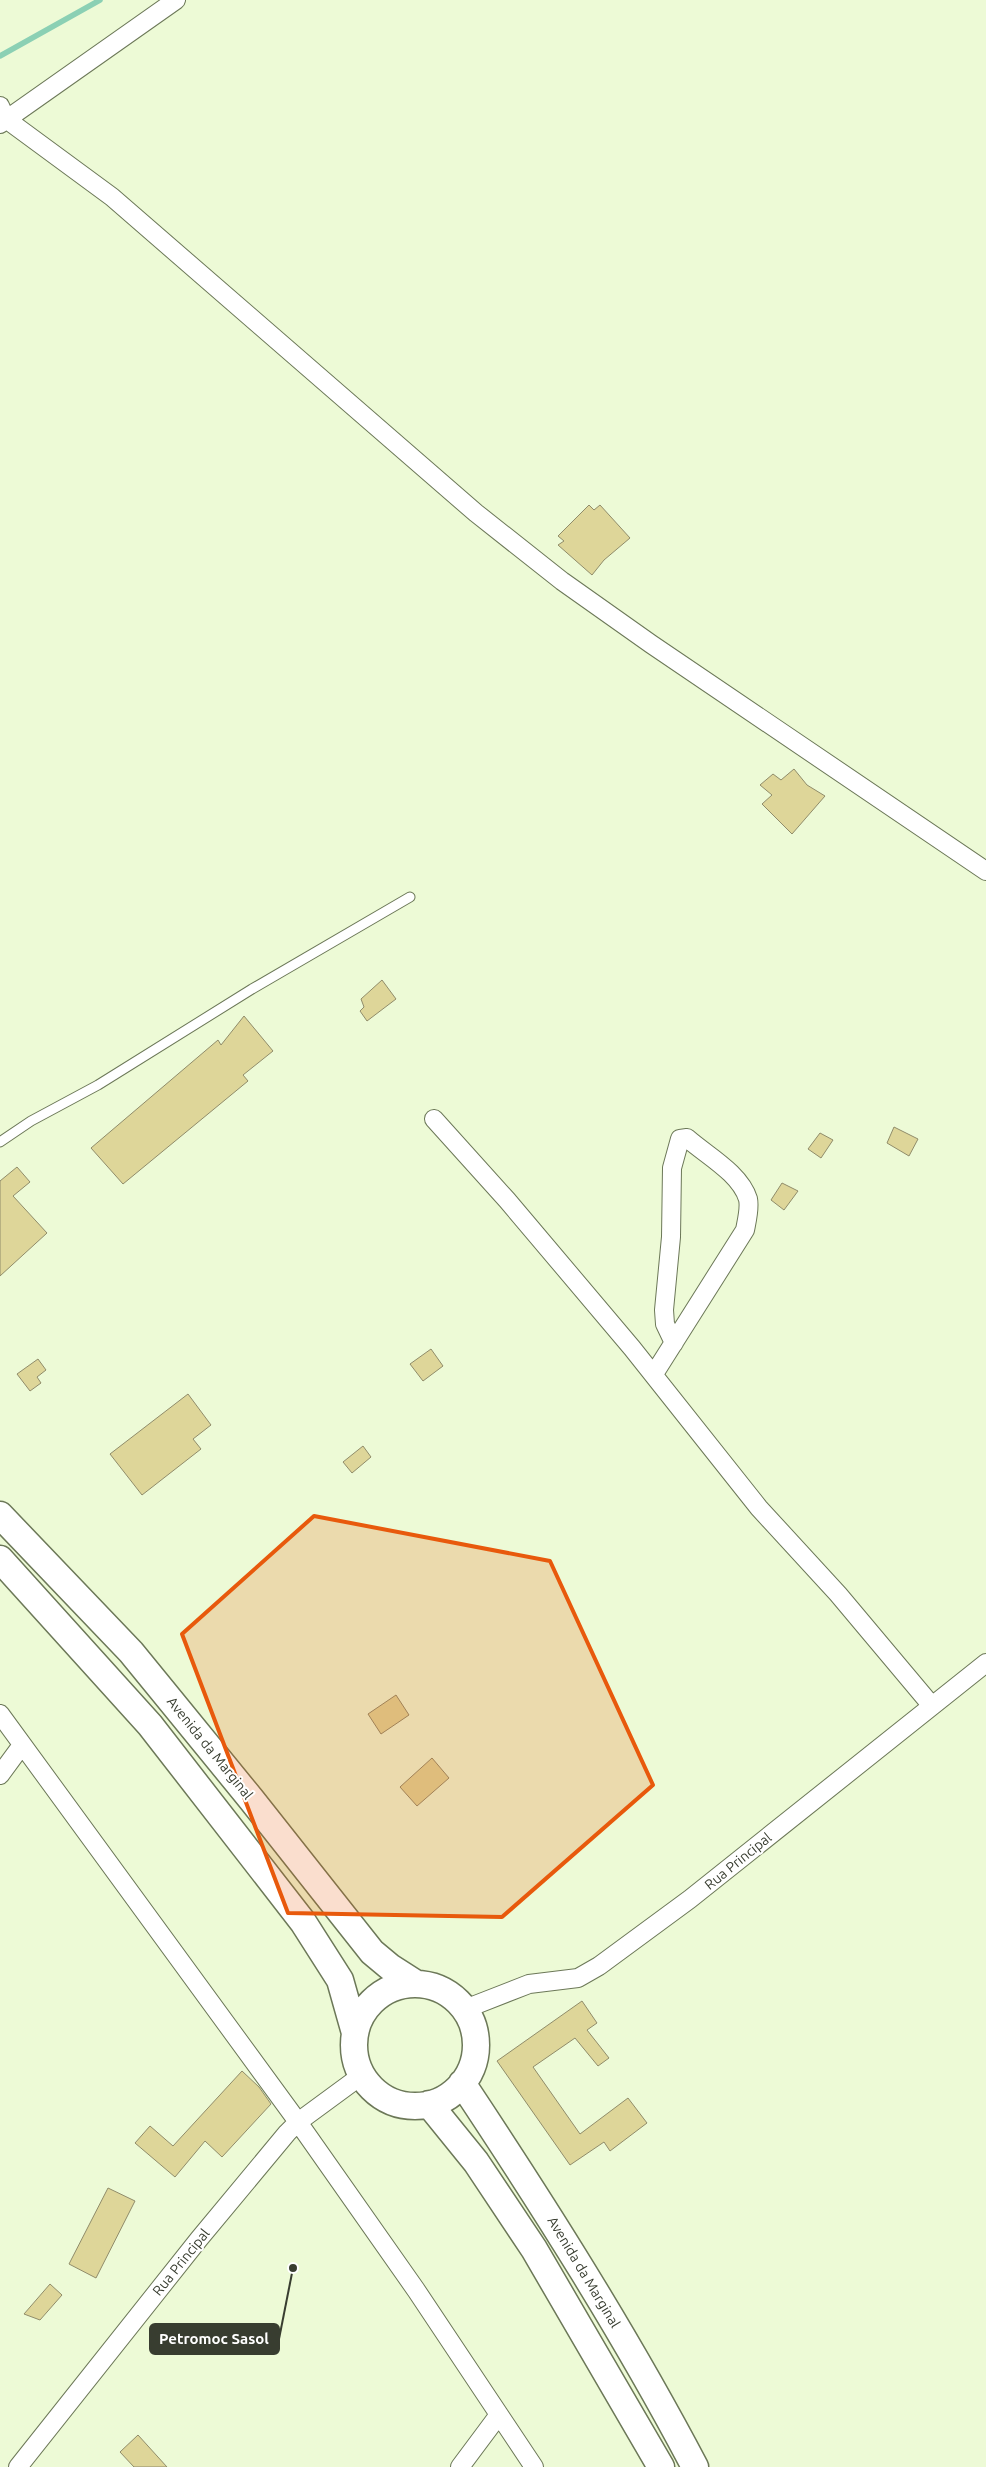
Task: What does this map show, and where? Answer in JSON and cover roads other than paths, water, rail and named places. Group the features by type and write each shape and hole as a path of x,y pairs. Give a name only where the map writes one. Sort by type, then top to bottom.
{"main road":[{"name":"Avenida da Marginal","path":"0,1515 131,1652 372,1952 390,1967 415,1983"},
{"path":"0,1559 150,1725 303,1922 340,1980 355,2033 355,2055 362,2075 374,2090 390,2101 410,2106 429,2104 448,2096 462,2083 471,2070 476,2047 472,2023 465,2010 452,1996 434,1986 415,1983 395,1987 376,1998 362,2014 355,2033"},
{"name":"Avenida da Marginal","path":"462,2083 556,2225 651,2384 695,2467"},
{"path":"429,2104 476,2162 534,2249 661,2467"}],"street":[{"path":"176,0 2,116 112,197 476,513 562,581 650,644 986,871"},
{"path":"434,1119 507,1200 654,1374 759,1508 838,1594 932,1706"},
{"path":"654,1374 674,1343 745,1230 748,1215 748,1200 742,1185 686,1138 680,1139 672,1168 671,1236 664,1310 665,1324 674,1343"},
{"name":"Rua Principal","path":"465,2010 529,1984 578,1978 599,1966 690,1899 986,1663"},
{"path":"0,1714 298,2122 416,2290 498,2416 534,2467"},
{"path":"0,1775 22,1745"},
{"name":"Rua Principal","path":"18,2467 198,2239 298,2122 362,2075"},
{"path":"460,2467 498,2416"}],"lane":[{"path":"0,1142 31,1121 98,1085 244,994 410,897"}],"waterway":[{"path":"0,56 100,0"}],"place":[{"name":"Petromoc Sasol","path":"293,2268"}]}
